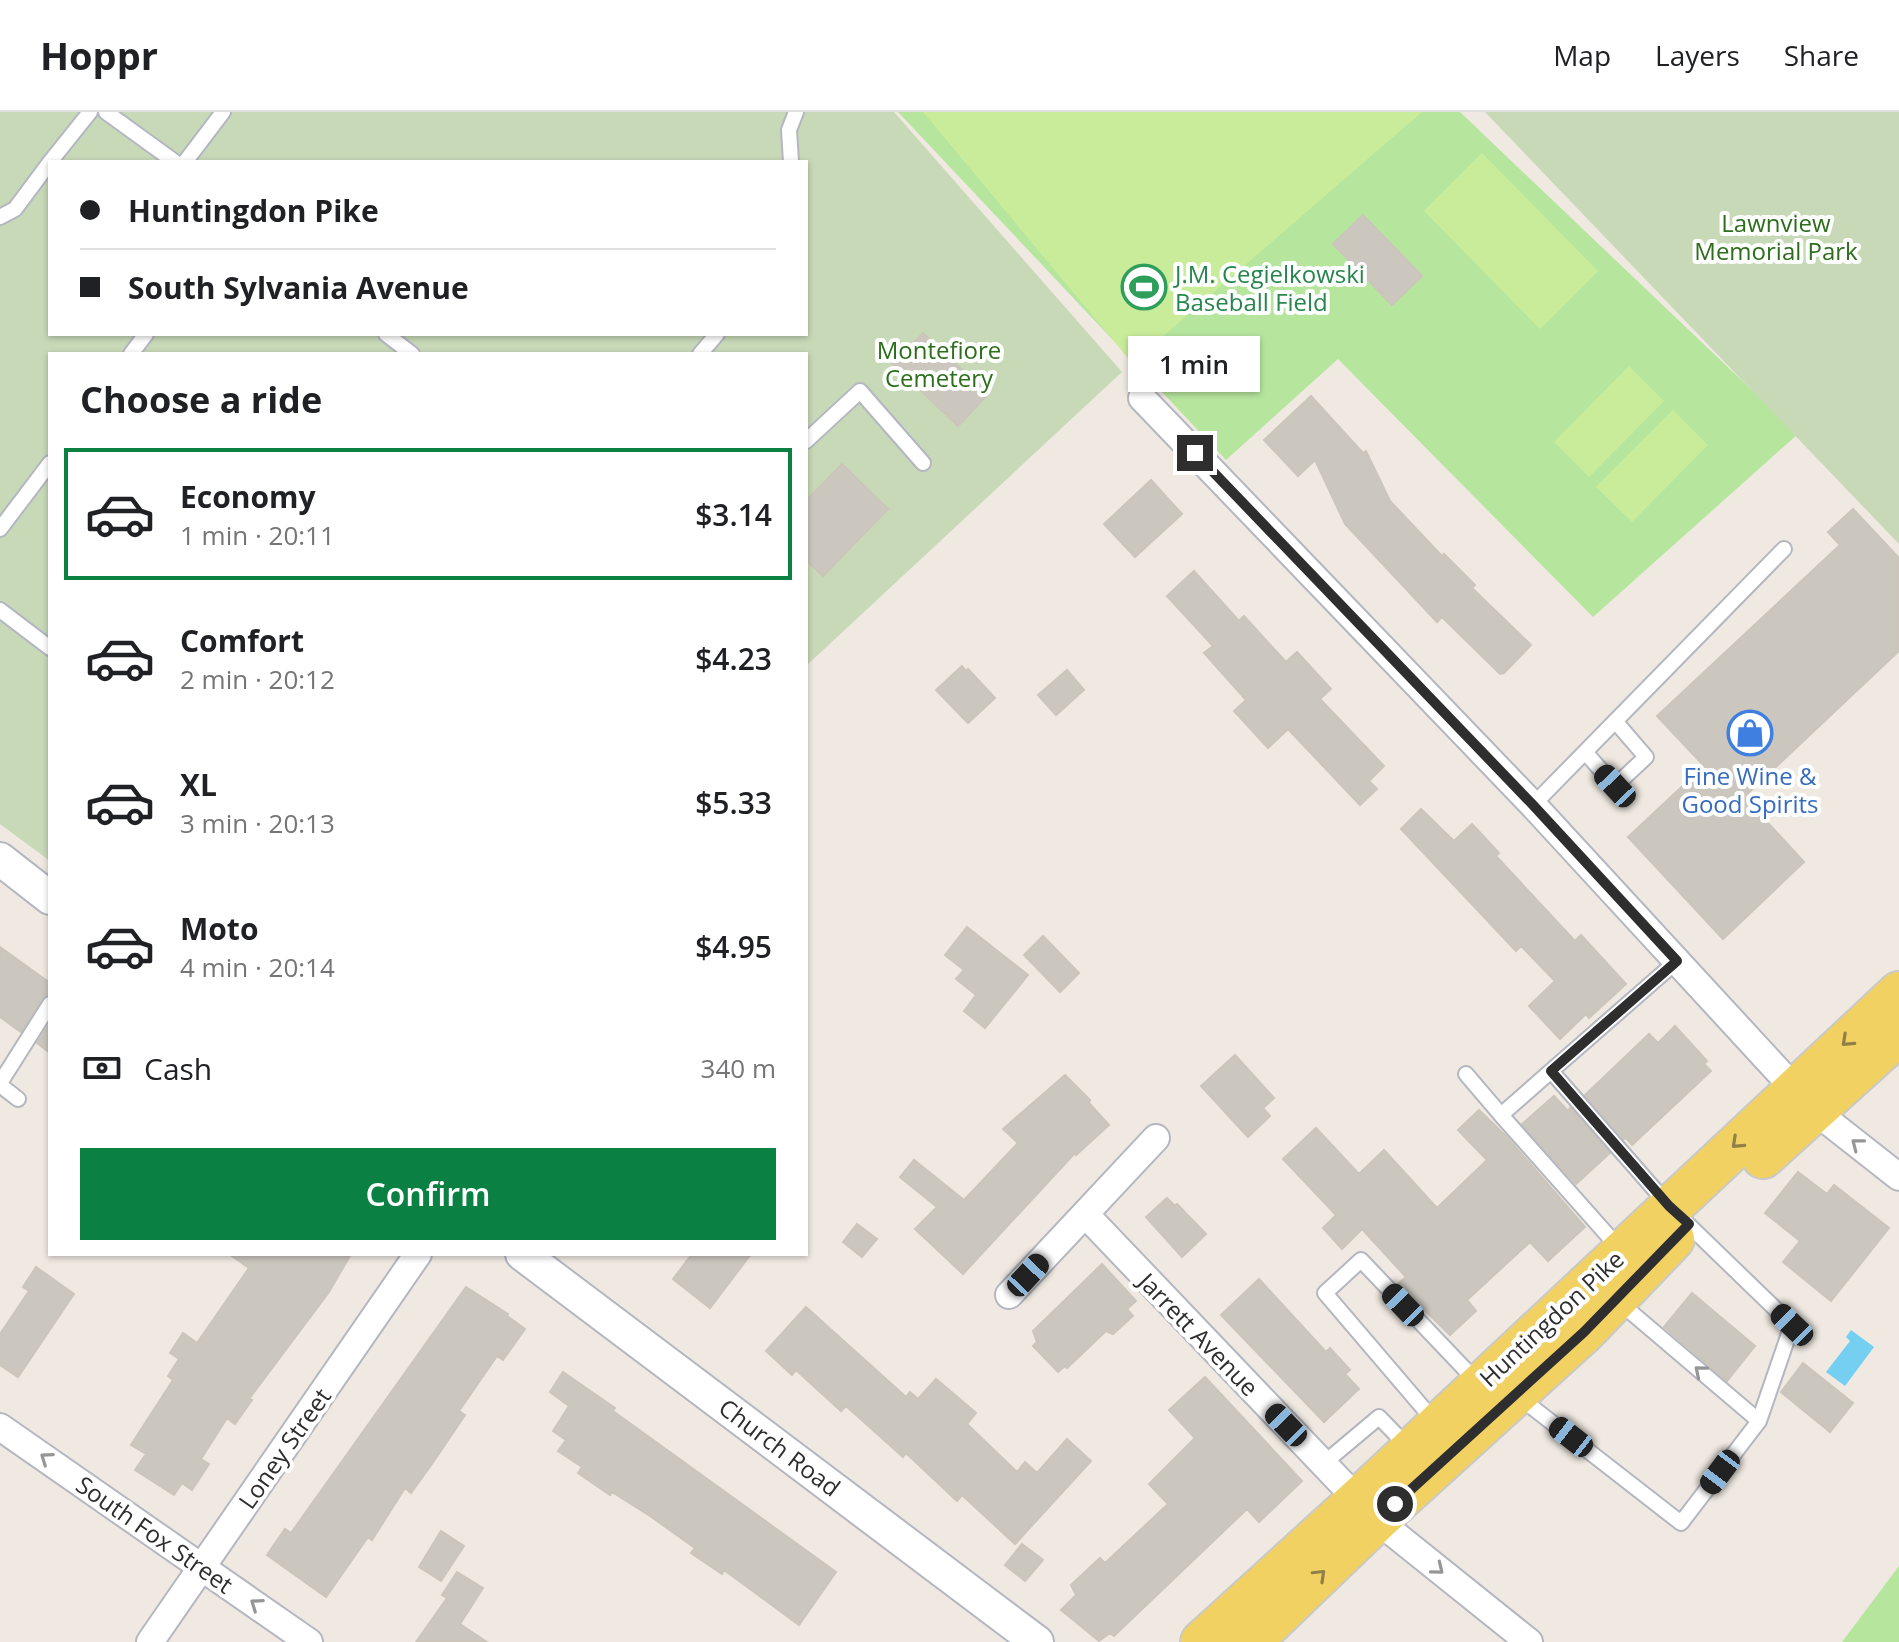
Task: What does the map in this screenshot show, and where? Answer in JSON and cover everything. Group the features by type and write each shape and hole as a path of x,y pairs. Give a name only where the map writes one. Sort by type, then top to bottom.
{"main road":[{"name":"Huntingdon Pike","path":"1499,1395 1622,1251 1679,1215 1804,1100 1899,993"},
{"name":"Huntingdon Pike","path":"1804,1100 1899,1034"},
{"name":"Huntingdon Pike","path":"1202,1642 1368,1510 1499,1395 1584,1332 1616,1299 1679,1215"},
{"name":"Huntingdon Pike","path":"1250,1642 1368,1510"}],"street":[{"path":"1142,398 1533,805 1804,1100 1899,1177"},
{"path":"0,859 48,896"},
{"path":"1009,1295 1156,1138"},
{"name":"Jarrett Avenue","path":"1085,1214 1368,1510 1529,1642"},
{"name":"Loney Street","path":"150,1642 417,1256"},
{"name":"Church Road","path":"525,1256 1037,1642"},
{"name":"South Fox Street","path":"0,1427 309,1642"}],"lane":[{"path":"52,160 90,112"},
{"path":"106,112 172,160"},
{"path":"187,160 223,112"},
{"path":"791,160 789,130 796,112"},
{"path":"0,217 15,209 48,165"},
{"path":"389,336 409,352"},
{"path":"808,439 860,391 923,463"},
{"path":"0,529 48,466"},
{"path":"1533,805 1784,549"},
{"path":"0,610 48,646"},
{"path":"1585,752 1615,786 1646,757 1615,721"},
{"path":"1501,1115 1677,961"},
{"path":"18,1099 0,1084 48,1007"},
{"path":"1435,1448 1325,1293 1361,1260 1499,1395 1681,1523 1759,1421 1792,1325 1679,1215 1551,1071"},
{"path":"1466,1074 1622,1251"},
{"path":"1616,1299 1759,1421"},
{"path":"1323,1464 1379,1417 1435,1448"}],"green space":[{"name":"Montefiore Cemetery","path":"0,112 894,112 1122,372 808,664 808,352 48,352 48,860 0,824"},
{"path":"898,112 1460,112 1798,434 1593,617 1338,359 1226,460"},
{"name":"J.M. Cegielkowski Baseball Field","path":"923,112 1422,112 1132,363"},
{"name":"Lawnview Memorial Park","path":"1485,112 1899,112 1899,544"},
{"path":"1482,153 1598,271 1540,329 1424,211"},
{"path":"1629,366 1664,401 1589,477 1554,442"},
{"path":"1673,410 1708,445 1632,522 1596,487"},
{"path":"1899,1566 1899,1642 1842,1642"}],"water":[{"path":"1851,1330 1874,1347 1845,1386 1826,1372 1850,1341 1846,1337"}],"building":[{"path":"1363,215 1422,276 1392,305 1333,244"},
{"path":"923,333 988,394 958,426 893,364"},
{"path":"1311,396 1363,453 1366,451 1390,501 1531,645 1504,673 1500,674 1442,617 1437,622 1345,524 1315,460 1298,476 1264,440"},
{"path":"842,464 888,509 823,576 808,562 808,499"},
{"path":"1151,480 1182,514 1135,557 1104,524"},
{"path":"1853,509 1899,558 1899,651 1744,797 1804,862 1723,939 1628,837 1704,766 1657,716 1840,545 1828,532"},
{"path":"1194,571 1239,621 1244,616 1286,662 1297,652 1331,689 1320,699 1384,766 1369,781 1377,789 1360,805 1288,729 1268,748 1234,711 1246,700 1204,653 1213,646 1167,596"},
{"path":"962,666 995,698 968,723 936,690"},
{"path":"1067,670 1084,690 1056,715 1038,695"},
{"path":"1421,809 1454,841 1472,824 1499,853 1496,856 1575,941 1581,935 1626,984 1589,1018 1586,1014 1560,1039 1529,1006 1555,981 1521,946 1516,951 1401,829"},
{"path":"967,927 1028,975 985,1028 964,1011 976,995 956,979 964,970 945,955"},
{"path":"1043,936 1079,973 1060,992 1024,955"},
{"path":"0,947 48,982 48,995 42,999 21,1032 0,1017"},
{"path":"48,1026 48,1051 37,1043"},
{"path":"1675,1026 1707,1061 1704,1064 1711,1071 1632,1145 1585,1095 1649,1034 1658,1043"},
{"path":"1235,1055 1274,1098 1263,1108 1270,1116 1248,1137 1201,1086"},
{"path":"1065,1075 1109,1125 1075,1153 963,1274 915,1229 937,1207 900,1177 914,1160 964,1200 1018,1143 1003,1129"},
{"path":"1554,1096 1568,1111 1570,1108 1610,1153 1576,1184 1522,1124"},
{"path":"1479,1110 1507,1137 1585,1227 1548,1261 1530,1242 1467,1300 1476,1311 1450,1335 1398,1284 1406,1277 1362,1229 1342,1249 1323,1228 1336,1215 1283,1159 1316,1128 1359,1174 1384,1150 1437,1208 1487,1160 1458,1130"},
{"path":"1798,1172 1827,1194 1834,1185 1889,1228 1831,1301 1783,1262 1800,1241 1765,1213"},
{"path":"1167,1198 1206,1234 1182,1257 1146,1217"},
{"path":"857,1224 877,1239 862,1257 843,1242"},
{"path":"232,1256 350,1256 329,1292 249,1399 252,1400 235,1424 227,1418 201,1459 209,1464 192,1490 182,1483 174,1495 135,1470 146,1454 131,1445 173,1380 168,1376 179,1359 170,1353 183,1333 197,1343 249,1268"},
{"path":"690,1256 749,1256 710,1308 673,1279"},
{"path":"1102,1264 1136,1301 1127,1309 1133,1316 1113,1334 1106,1331 1067,1368 1065,1366 1058,1372 1033,1346 1037,1342 1033,1331"},
{"path":"36,1267 74,1294 18,1377 0,1365 0,1334 29,1291 23,1287"},
{"path":"1259,1279 1326,1352 1330,1348 1350,1370 1345,1374 1359,1389 1324,1422 1221,1315"},
{"path":"466,1287 525,1329 503,1360 497,1356 459,1411 465,1415 434,1461 411,1493 405,1488 372,1540 368,1537 326,1597 267,1555 285,1529 291,1533"},
{"path":"1692,1293 1755,1346 1727,1381 1664,1327"},
{"path":"806,1307 906,1397 910,1392 918,1399 936,1379 976,1413 967,1424 1017,1472 1025,1462 1037,1473 1067,1439 1091,1461 1015,1544 962,1495 957,1501 906,1453 903,1457 846,1406 841,1411 796,1370 792,1375 766,1351"},
{"path":"1803,1363 1853,1403 1830,1432 1781,1392"},
{"path":"563,1372 836,1572 799,1625 724,1570 722,1574 691,1553 695,1548 650,1516 612,1492 610,1495 578,1473 582,1467 558,1451 566,1440 553,1431 569,1406 550,1392"},
{"path":"1205,1377 1302,1481 1259,1522 1247,1509 1114,1636 1110,1633 1099,1641 1061,1610 1076,1595 1071,1585 1100,1558 1105,1563 1168,1504 1149,1484 1195,1438 1169,1410"},
{"path":"441,1531 464,1546 441,1581 419,1567"},
{"path":"1022,1544 1043,1560 1025,1581 1005,1565"},
{"path":"457,1572 483,1588 460,1624 487,1642 416,1642 447,1598 442,1595"}],"place":[{"name":"J.M. Cegielkowski Baseball Field","path":"1144,287"},
{"name":"Fine Wine & Good Spirits","path":"1750,733"}],"route":[{"path":"1195,453 1533,805 1677,961 1551,1071 1669,1206 1689,1224 1584,1332 1395,1504"}]}
